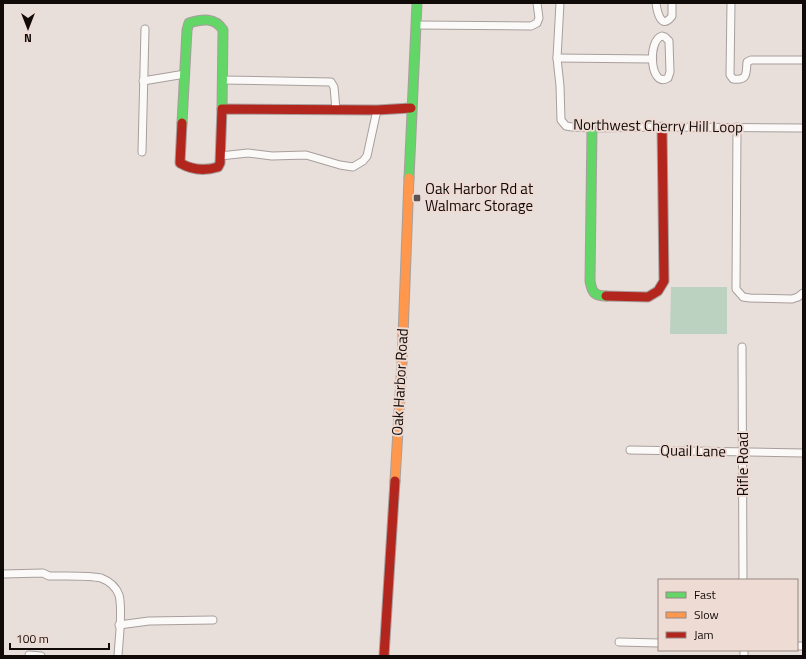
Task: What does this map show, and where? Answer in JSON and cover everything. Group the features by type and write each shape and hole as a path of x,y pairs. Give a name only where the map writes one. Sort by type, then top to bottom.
{"street":[{"name":"Oak Harbor Road","path":"384,656 402,362 411,108 417,3"},
{"path":"416,25 531,26 537,23 539,18 537,3"},
{"name":"Northwest Cherry Hill Loop","path":"560,3 557,58 561,120 566,126 592,128 803,128"},
{"path":"656,3 659,18 665,20 672,16 672,3"},
{"path":"731,3 730,75 733,79 738,80 744,78 746,74 747,62 750,60 803,60"},
{"path":"197,20 217,22 221,25 223,30 222,109 220,163 218,167 212,169 186,167 180,163 185,74 187,30 189,23 197,20"},
{"path":"142,152 145,29"},
{"path":"662,36 668,38 670,72 668,78 663,80 657,78 652,59 657,38 662,36"},
{"path":"557,58 652,59"},
{"path":"143,81 185,74"},
{"path":"222,80 331,82 334,87 336,110"},
{"path":"222,109 377,110 411,108"},
{"path":"220,156 248,153 272,156 306,155 340,165 354,167 363,161 367,156 377,110"},
{"path":"592,128 591,288 593,294 598,296 648,297 661,288 664,281 662,127"},
{"path":"737,127 736,289 743,297 750,298 792,299 803,293"},
{"name":"Rifle Road","path":"742,348 744,579"},
{"name":"Quail Lane","path":"630,450 803,453"},
{"path":"3,574 43,573 49,576 100,578 108,581 114,586 118,594 120,609 118,656"},
{"path":"119,625 149,621 213,620"},
{"path":"619,642 658,643"},
{"path":"28,655 41,656"}],"green space":[{"path":"671,287 727,287 727,334 670,334"}],"traffic: fast":[{"path":"409,178 417,3"},
{"path":"182,123 187,30 189,23 208,20 216,23 223,30 222,109"},
{"path":"592,128 590,281 594,293 606,296"}],"traffic: slow":[{"path":"395,481 402,362 409,178"}],"traffic: jam":[{"path":"182,123 180,163 194,168 208,169 218,167 220,163 222,109 377,110 411,108"},
{"path":"606,296 648,297 658,291 664,281 662,127"},
{"path":"384,656 395,481"}],"place":[{"name":"Oak Harbor Rd at Walmarc Storage","path":"417,198"}]}
